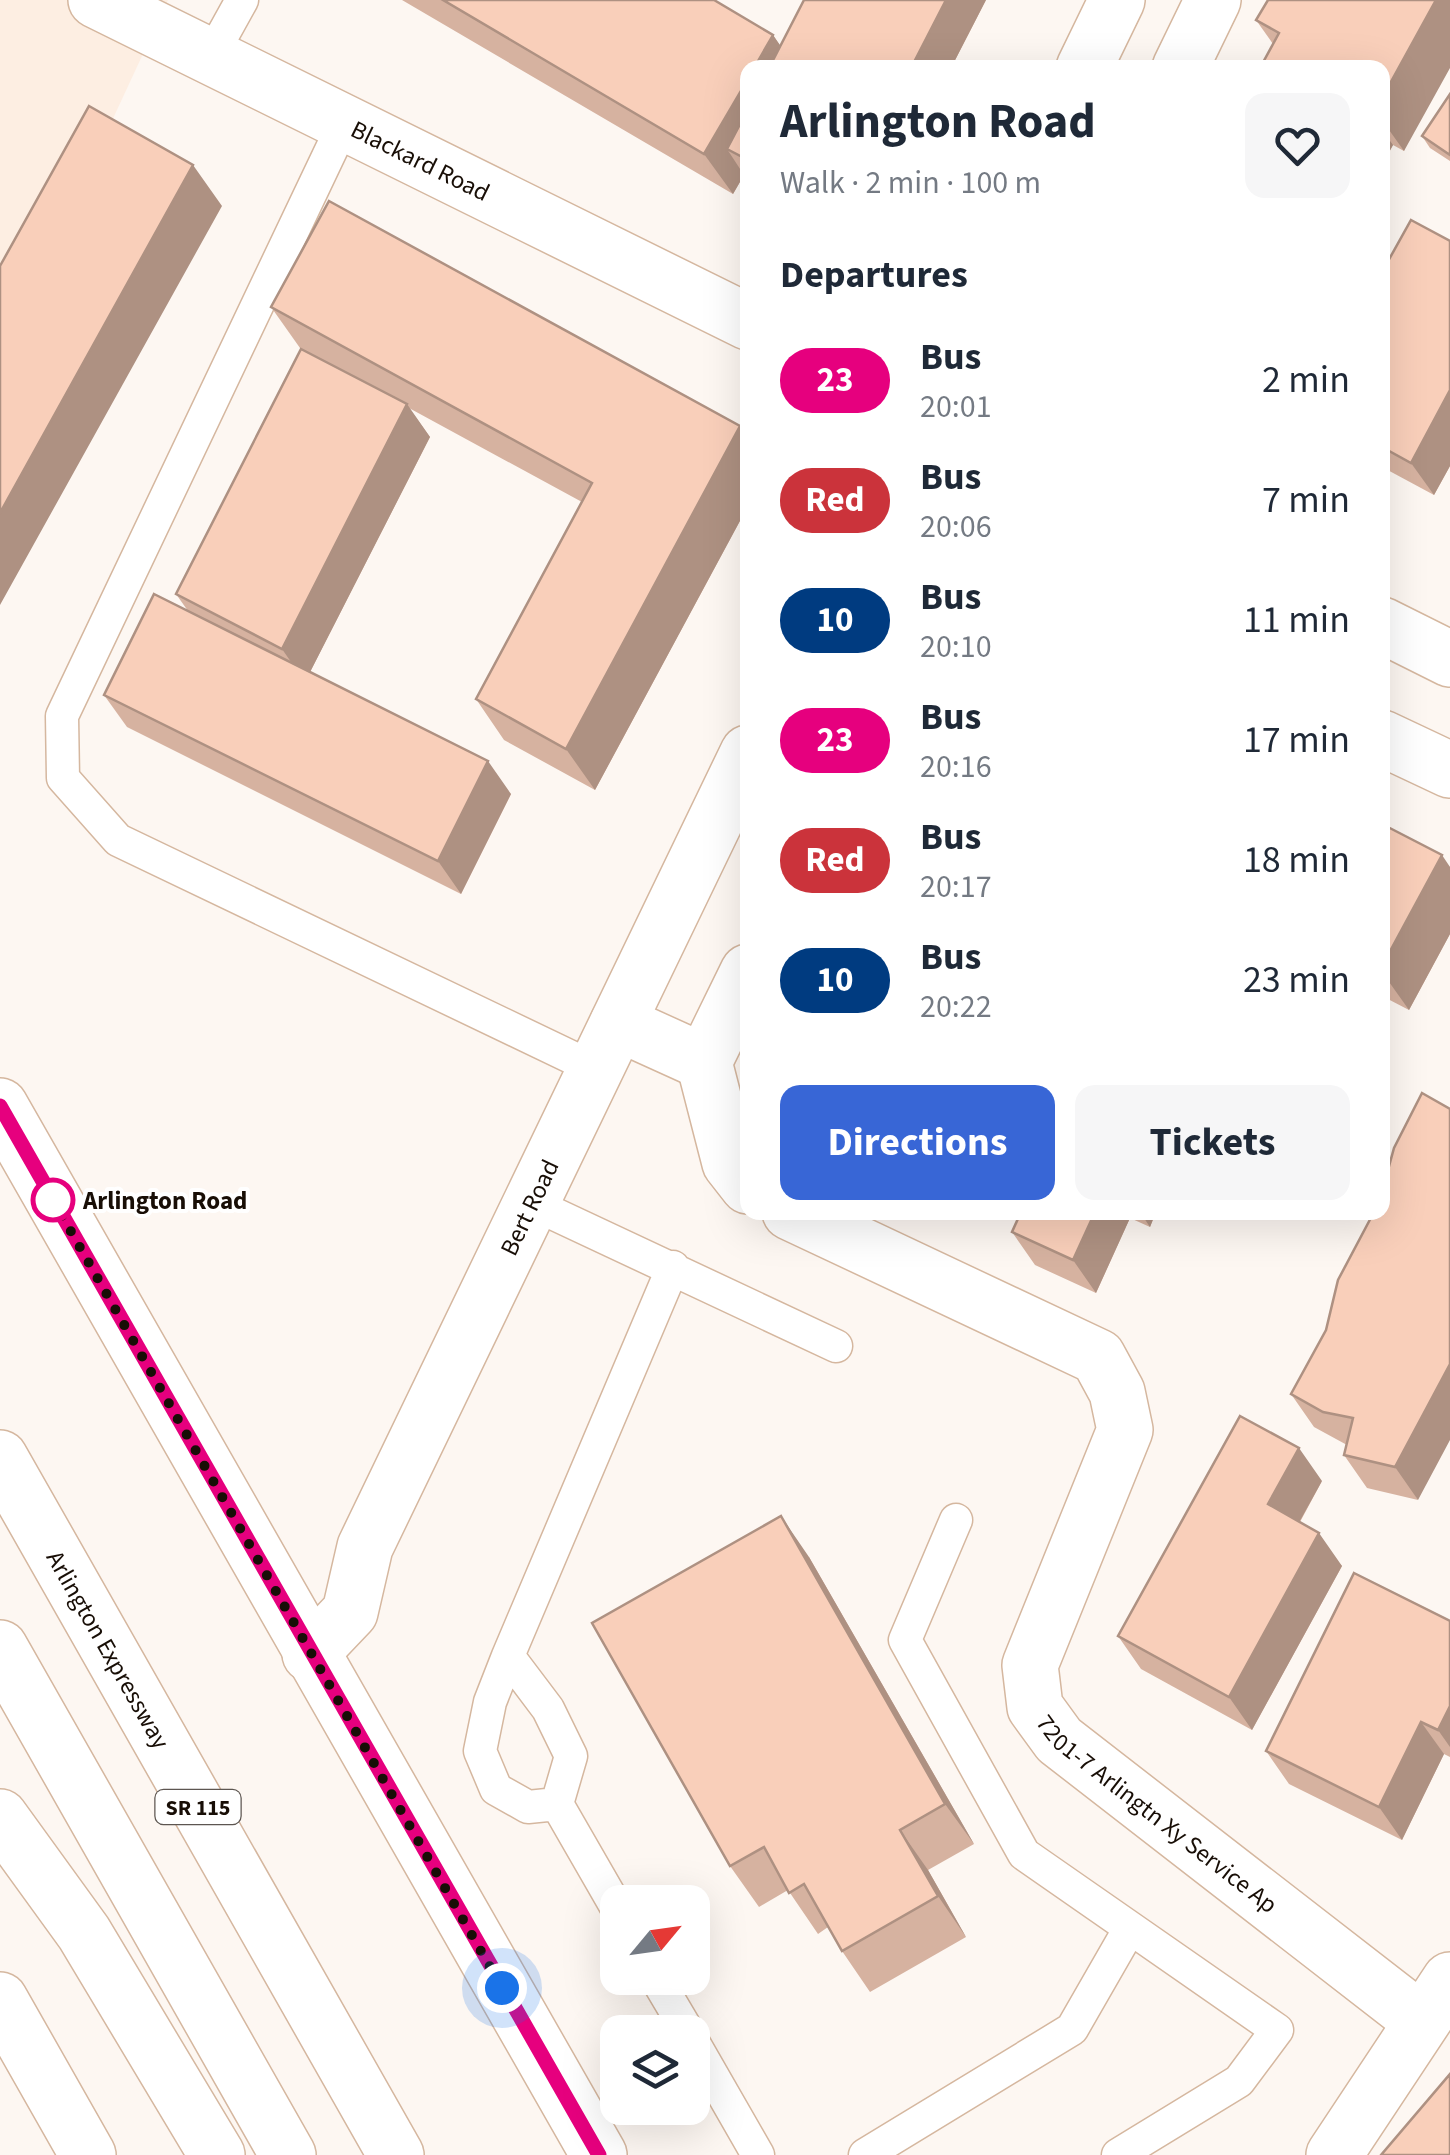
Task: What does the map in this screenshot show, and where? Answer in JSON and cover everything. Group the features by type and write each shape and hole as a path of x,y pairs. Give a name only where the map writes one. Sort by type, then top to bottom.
{"main road":[{"name":"Blackard Road","path":"96,0 740,318"},
{"path":"1088,60 1117,0"},
{"path":"1184,60 1213,0"},
{"path":"1390,628 1450,659"},
{"path":"1390,742 1450,770"},
{"name":"Bert Road","path":"310,1654 350,1612 365,1547 740,770"},
{"path":"740,1010 722,1094 730,1162 740,1175"},
{"path":"607,1046 722,1094"},
{"path":"0,1106 599,2155"},
{"name":"7201-7 Arlingtn Xy Service Ap","path":"807,1220 1098,1357 1117,1392 1125,1430 1030,1665 1035,1707 1059,1740 1435,2000"},
{"name":"Arlington Expressway","path":"0,1458 396,2155"},
{"path":"0,1648 288,2155"},
{"path":"0,1817 84,1932 217,2155"},
{"path":"0,2000 88,2155"},
{"path":"1334,2155 1435,2000"}],"lane":[{"path":"211,56 242,0"},
{"path":"344,122 62,716 63,778 118,840 607,1046"},
{"path":"532,1203 836,1346"},
{"path":"557,1804 528,1807 496,1789 480,1751 490,1702 672,1267"},
{"path":"956,1520 905,1640 1024,1854 1277,2030 1239,2081 1118,2155"},
{"path":"508,1656 548,1709 572,1756 557,1804 604,1885"},
{"path":"865,2155 1072,2029 1130,1928"},
{"path":"710,2071 758,2155"}],"shaded area":[{"path":"0,0 168,0 0,362"}],"building":[{"path":"443,0 714,0 773,35 759,60 740,60 740,93 704,154"},
{"path":"804,0 946,0 915,60 773,60"},
{"path":"1268,0 1436,0 1390,83 1390,60 1264,60 1279,33 1256,20"},
{"path":"1450,94 1450,155 1422,136"},
{"path":"89,106 193,165 0,513 0,266"},
{"path":"740,124 740,156 727,149"},
{"path":"329,201 740,426 566,749 476,699 592,483 271,307"},
{"path":"1411,220 1450,241 1450,390 1411,463 1390,451 1390,258"},
{"path":"301,349 407,404 282,649 176,594"},
{"path":"154,594 488,761 438,861 104,695"},
{"path":"1390,828 1442,855 1390,951"},
{"path":"1422,1093 1450,1109 1450,1364 1395,1467 1344,1455 1353,1418 1323,1412 1291,1394 1326,1330 1338,1280 1370,1220 1390,1220 1390,1163"},
{"path":"1017,1220 1091,1220 1073,1260 1012,1232"},
{"path":"1240,1416 1299,1448 1268,1504 1319,1533 1229,1697 1118,1636"},
{"path":"781,1516 945,1804 900,1830 938,1896 842,1951 804,1884 789,1893 764,1847 730,1866 592,1623"},
{"path":"1354,1573 1450,1621 1450,1706 1438,1730 1421,1722 1379,1807 1266,1751"},
{"path":"1450,2074 1450,2155 1381,2155"}],"bus line":[{"name":"23","path":"0,1106 599,2155"}],"place":[{"name":"Arlington Road","path":"53,1200"}],"route":[{"path":"53,1200 502,1988"}]}
